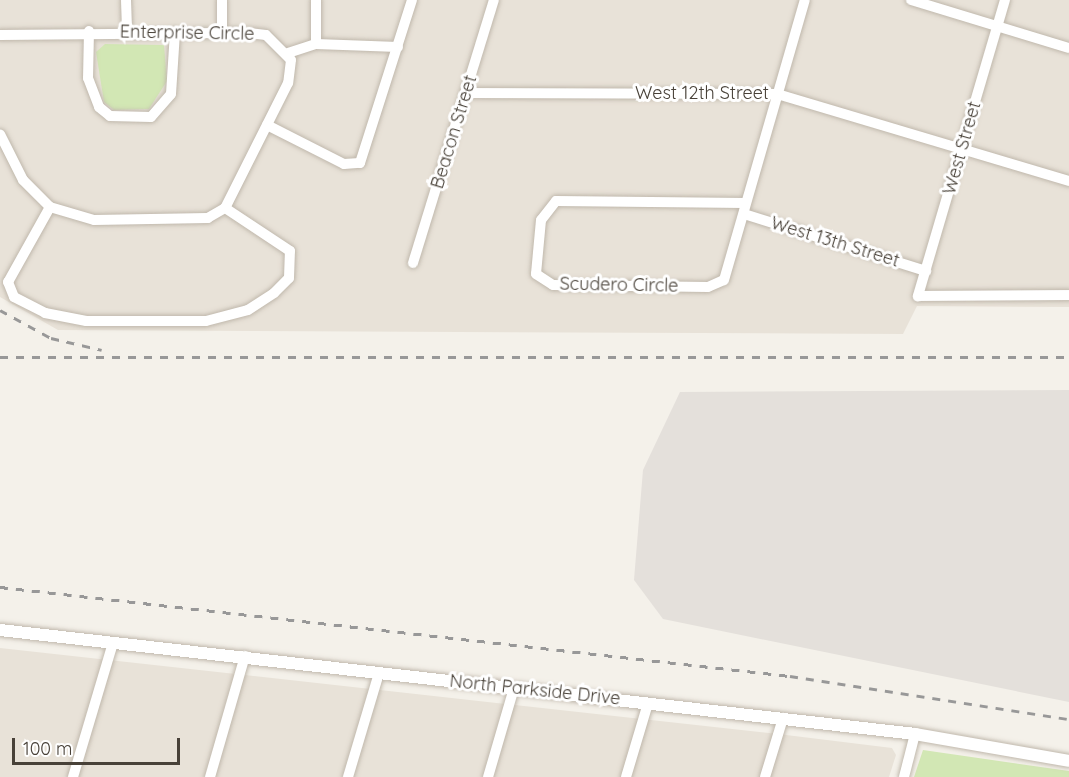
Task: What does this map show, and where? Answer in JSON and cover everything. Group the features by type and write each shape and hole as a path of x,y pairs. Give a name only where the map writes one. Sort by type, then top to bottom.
{"street":[{"path":"126,0 127,32"},
{"path":"222,0 222,33"},
{"path":"316,0 316,44"},
{"path":"267,125 345,164 360,163 412,0"},
{"name":"Beacon Street","path":"413,264 494,0"},
{"path":"745,209 805,0"},
{"path":"911,0 1069,48"},
{"name":"West Street","path":"1005,0 918,296 1069,295"},
{"path":"89,31 88,78 99,107 110,116 151,117 171,94 175,32"},
{"name":"Enterprise Circle","path":"0,35 89,31 266,35 288,53"},
{"path":"0,134 3,150 22,180 50,207 94,220 189,222 225,208 288,83 288,53 316,44 398,47"},
{"name":"West 12th Street","path":"466,93 777,94 1069,181"},
{"name":"Scudero Circle","path":"556,201 745,209 727,273 717,285 553,285 536,274 541,220 556,201"},
{"path":"50,207 8,282 14,297 45,313 86,321 230,317 274,293 289,278 290,251 225,208"},
{"name":"West 13th Street","path":"745,209 926,271"},
{"name":"North Parkside Drive","path":"0,630 245,656 915,734 1069,761"},
{"path":"73,777 112,643"},
{"path":"210,777 245,656"},
{"path":"348,777 379,673"},
{"path":"488,777 514,688"},
{"path":"626,777 648,703"},
{"path":"765,777 783,718"},
{"path":"904,777 915,734"}],"shaded area":[{"path":"0,0 1069,0 1069,307 917,306 903,334 58,330 0,297"},
{"path":"1069,390 1069,702 663,619 634,580 643,470 680,392"},
{"path":"0,648 778,734 892,748 896,755 889,777 0,777"}],"green space":[{"path":"105,44 164,45 167,81 149,109 114,110 104,102 96,52"},
{"path":"923,750 1069,771 1069,777 914,777"}],"railway":[{"path":"0,310 51,338 102,350"},
{"path":"0,357 1069,357"},
{"path":"0,587 790,676 1069,719"}]}
